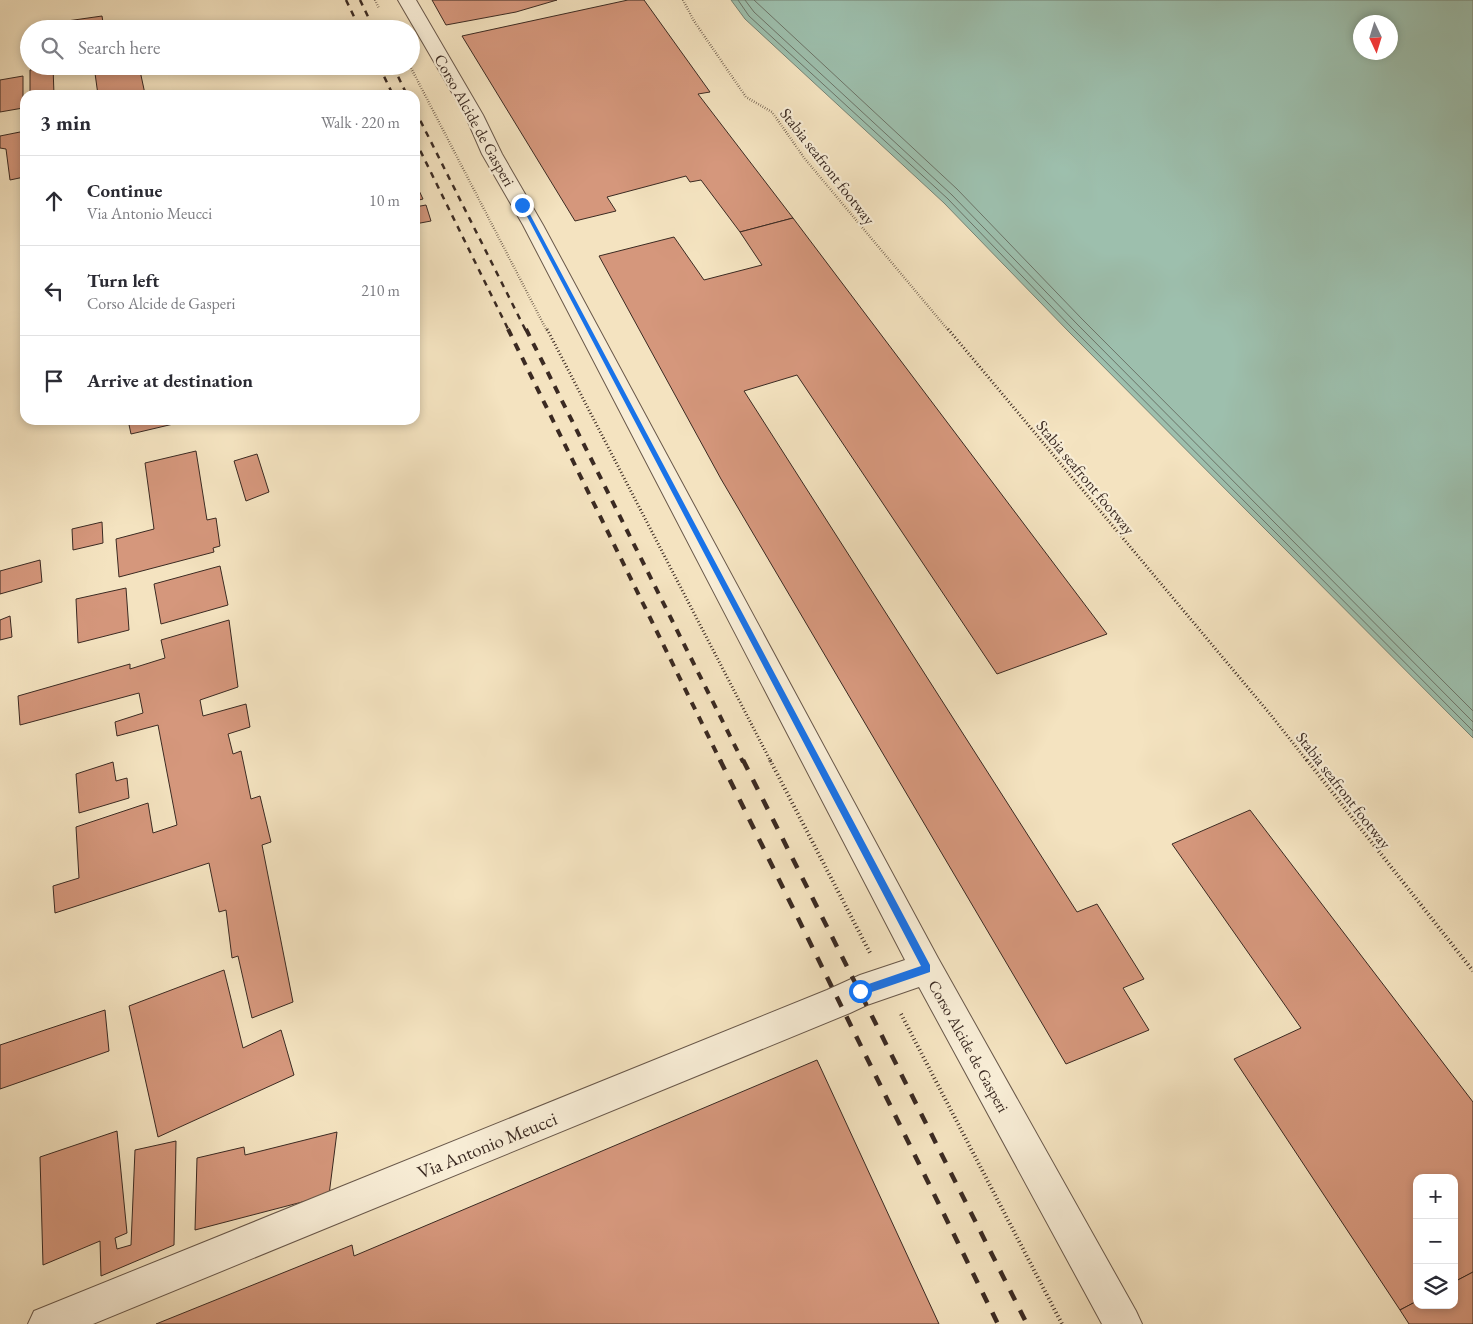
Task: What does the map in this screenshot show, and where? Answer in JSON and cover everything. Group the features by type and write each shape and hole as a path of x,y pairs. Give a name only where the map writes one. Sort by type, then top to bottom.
{"street":[{"name":"Corso Alcide de Gasperi","path":"407,0 419,20"},
{"name":"Corso Alcide de Gasperi","path":"420,22 474,115 492,154 533,225 927,969 1123,1324"},
{"name":"Via Antonio Meucci","path":"47,1324 838,1002 860,991 927,969"}],"path":[{"name":"Stabia seafront footway","path":"683,0 694,21 746,96 772,112 812,167 1270,714 1473,972"},
{"path":"415,75 873,960"},
{"path":"898,1007 1062,1324"}],"water":[{"path":"731,0 1473,0 1473,738 1069,332 944,203 745,19"}],"building":[{"path":"432,0 557,0 516,12 446,25"},
{"path":"628,0 644,0 710,92 698,94 793,218 740,232 701,180 690,182 686,176 607,197 616,211 575,221 462,36"},
{"path":"102,16 103,20 74,20"},
{"path":"30,75 53,75 54,90 30,90"},
{"path":"95,75 141,75 144,90 97,90"},
{"path":"23,76 23,90 20,90 20,109 0,112 0,80"},
{"path":"20,132 20,178 10,180 6,149 0,148 0,136"},
{"path":"426,205 431,221 420,223 420,206"},
{"path":"793,218 1107,634 997,674 797,375 744,391 1077,912 1097,904 1144,979 1123,988 1149,1030 1066,1064 721,479 599,256 674,237 704,280 762,265 740,232"},
{"path":"129,425 169,425 131,434"},
{"path":"196,451 207,520 216,518 220,546 213,548 214,552 119,577 116,539 154,529 145,463"},
{"path":"257,454 269,492 246,501 234,461"},
{"path":"102,522 103,543 73,550 72,529"},
{"path":"40,560 42,582 0,594 0,571"},
{"path":"220,566 228,605 161,624 154,584"},
{"path":"126,588 129,630 78,643 76,599"},
{"path":"10,616 12,637 0,640 0,620"},
{"path":"229,620 238,687 200,700 203,716 246,704 250,727 228,734 233,754 241,751 251,799 260,796 271,842 262,845 293,1002 252,1018 238,956 232,958 226,910 219,912 209,863 55,913 53,886 79,878 76,827 148,803 153,833 177,825 158,725 117,736 115,722 143,713 139,693 20,725 18,696 130,664 130,669 165,658 161,640"},
{"path":"113,762 116,781 127,778 129,798 79,813 76,774"},
{"path":"1250,810 1473,1102 1473,1272 1458,1280 1458,1174 1413,1174 1413,1303 1400,1310 1234,1059 1301,1028 1172,844"},
{"path":"224,970 243,1048 281,1030 294,1075 158,1137 129,1006"},
{"path":"105,1010 109,1051 0,1089 0,1045"},
{"path":"817,1060 939,1324 156,1324 352,1245 354,1256"},
{"path":"117,1131 127,1233 115,1238 117,1249 131,1245 135,1150 176,1141 174,1245 101,1276 100,1241 43,1265 40,1157"},
{"path":"337,1132 329,1195 195,1230 197,1158 244,1147 245,1155"},
{"path":"1473,1272 1473,1324 1409,1324 1400,1310 1413,1303 1413,1309 1458,1309 1458,1280"}],"railway":[{"path":"346,0 356,20"},
{"path":"360,0 370,20"},
{"path":"383,75 391,90"},
{"path":"397,75 405,90"},
{"path":"420,120 526,331"},
{"path":"420,150 509,331"},
{"path":"508,329 721,762"},
{"path":"526,329 743,762"},
{"path":"720,760 998,1324"},
{"path":"743,760 1027,1324"}],"route":[{"path":"522,205 927,969 860,991"}]}
